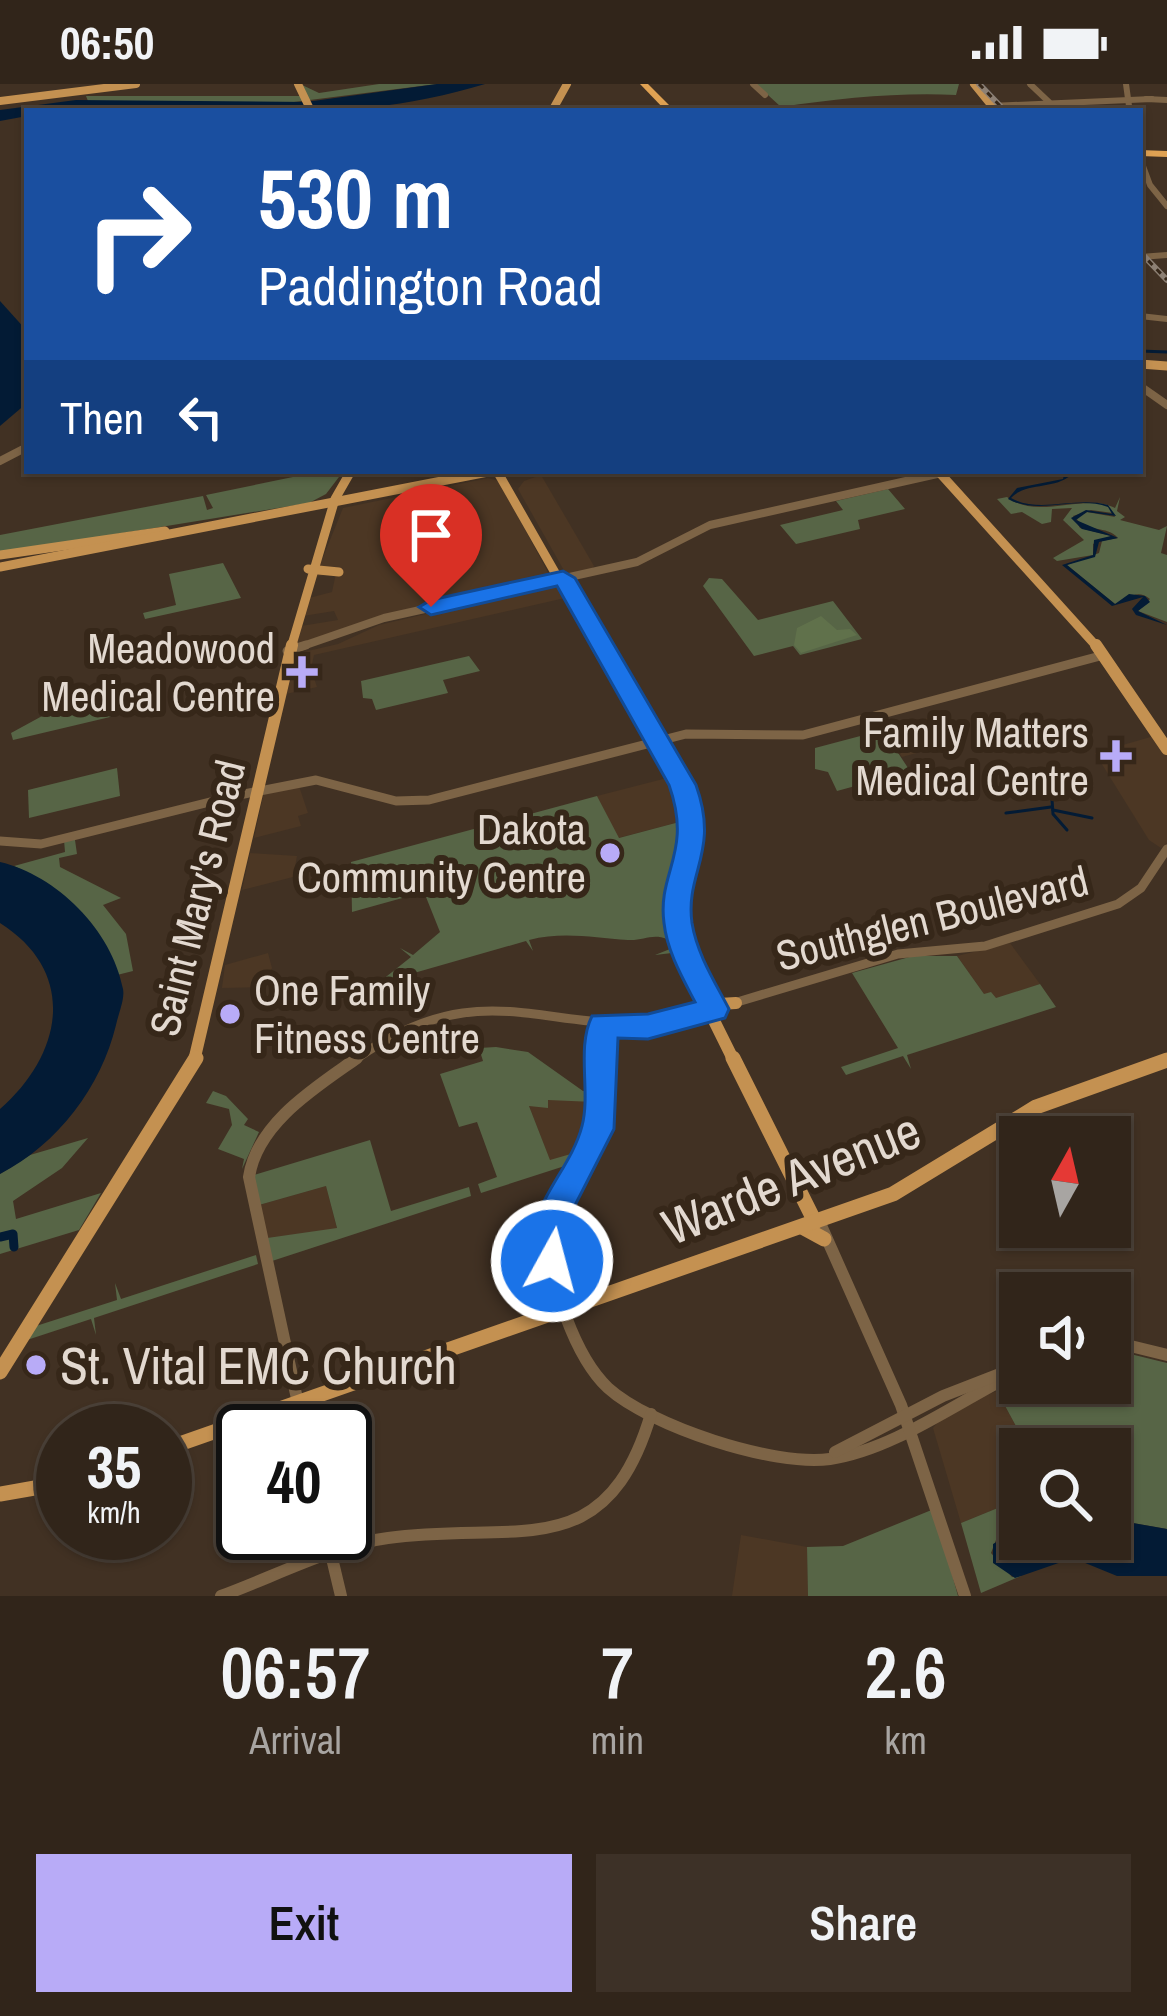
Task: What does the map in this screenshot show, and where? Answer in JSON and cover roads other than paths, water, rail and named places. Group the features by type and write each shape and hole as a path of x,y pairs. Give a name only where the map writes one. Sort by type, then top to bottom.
{"highway":[{"path":"643,84 666,108"}],"main road":[{"path":"0,101 136,84"},
{"path":"973,84 994,107"},
{"name":"Saint Mary's Road","path":"0,1372 171,1094 198,1040 287,652 332,502 348,474"},
{"path":"0,567 466,474"},
{"path":"0,555 305,508 319,512 346,495 396,491 469,474"},
{"path":"502,474 693,814 693,843 677,919 682,946 817,1221"},
{"path":"938,475 994,529 1111,661 1167,745"},
{"path":"396,491 408,493 416,502 415,491 424,486"},
{"path":"525,517 545,546 560,583"},
{"path":"287,652 308,646"},
{"name":"Saint Mary's Road","path":"258,790 287,652"},
{"path":"264,773 268,782 289,781"},
{"name":"Saint Mary's Road","path":"0,1360 200,1051 222,988 242,862"},
{"path":"707,1002 736,1003"},
{"path":"690,1016 707,1002"},
{"name":"Warde Avenue","path":"192,1439 909,1187 1036,1107 1167,1060"},
{"path":"0,1490 36,1485"}],"street":[{"path":"753,84 765,95"},
{"path":"1030,84 1049,101"},
{"path":"1126,84 1128,99"},
{"path":"994,107 1049,101 1167,100"},
{"path":"1143,158 1152,186 1167,206"},
{"path":"287,652 334,643 388,620 642,560 710,525 938,475"},
{"path":"308,646 384,618 560,583"},
{"path":"0,841 34,845 289,781 323,780 396,801 429,800 655,742 701,733 803,735 1111,661"},
{"name":"Southglen Boulevard","path":"736,1003 898,954 985,946 1115,906 1138,892 1167,852"},
{"path":"297,1402 249,1192 251,1157 265,1134 366,1047 406,1028 487,1007 646,1027 690,1016"},
{"path":"603,1024 598,1129 549,1231 552,1261 599,1378 628,1404 765,1452 839,1457 999,1378"},
{"path":"817,1221 880,1348 920,1444 965,1596"},
{"path":"1131,1346 1167,1355"},
{"path":"899,1392 930,1409"},
{"path":"891,1429 900,1412 899,1392"},
{"path":"920,1444 921,1426 930,1409"},
{"path":"372,1544 396,1536 541,1531 576,1524 603,1509 624,1486 651,1414"},
{"path":"891,1429 920,1444"},
{"path":"220,1596 321,1560"},
{"path":"333,1560 340,1596"}],"water":[{"path":"437,84 485,84 362,108 24,108 24,117 0,121 0,110 76,100 306,102"},
{"path":"0,301 24,328 24,406 0,426"},
{"path":"1064,474 1071,475 1056,483 1024,490 1011,498 1033,505 1083,502 1108,505 1116,516 1087,512 1076,520 1118,538 1099,542 1095,557 1067,565 1115,604 1129,594 1145,596 1150,602 1138,611 1167,625 1136,615 1132,609 1143,597 1112,606 1062,565 1093,555 1094,540 1111,536 1082,529 1071,518 1086,510 1112,514 1108,507 1083,503 1032,506 1008,499 1017,488 1063,479"},
{"path":"0,862 41,879 78,908 107,946 123,993 100,1070 74,1112 40,1147 0,1174 0,1109 37,1064 53,1014 42,966 25,943 0,923"},
{"path":"1131,1523 1167,1529 1167,1576 1117,1576 1078,1560 1131,1560"},
{"path":"999,1541 999,1560 1067,1560 1015,1578 993,1563 993,1544"}],"waterway":[{"path":"981,84 1000,104"},
{"path":"1143,351 1167,352"},
{"path":"1040,769 1048,779"},
{"path":"1051,785 1053,814 1067,830"},
{"path":"1006,813 1051,807"},
{"path":"1053,810 1092,818"},
{"path":"0,1237 13,1234 14,1247"}],"railway":[{"path":"979,84 1002,108"},
{"path":"1143,255 1167,280"}],"place":[{"name":"Meadowood Medical Centre","path":"302,672"},
{"name":"Family Matters Medical Centre","path":"1116,756"},
{"name":"Dakota Community Centre","path":"610,853"},
{"name":"One Family Fitness Centre","path":"230,1014"},
{"name":"St. Vital EMC Church","path":"36,1365"}]}
